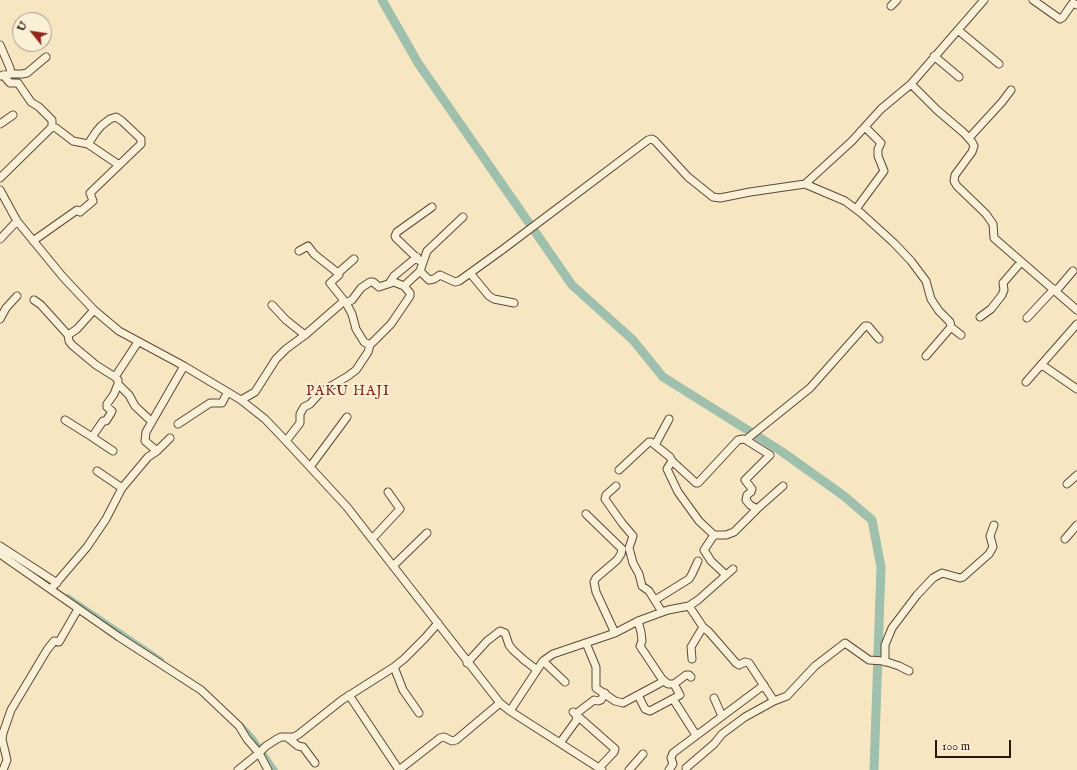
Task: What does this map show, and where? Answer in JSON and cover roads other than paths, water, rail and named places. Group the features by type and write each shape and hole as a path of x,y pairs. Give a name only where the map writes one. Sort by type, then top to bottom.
{"street":[{"path":"805,184 841,152 866,127 881,109 911,84 984,0"},
{"path":"1033,0 1060,19 1062,19 1073,3 1077,5"},
{"path":"958,30 999,64"},
{"path":"0,46 10,68 11,74"},
{"path":"934,56 959,77"},
{"path":"2,75 27,73 46,57"},
{"path":"0,178 52,127 52,120 39,107 32,104 18,83 10,83 2,75"},
{"path":"911,84 968,138 974,146 972,152 955,175 954,183 986,214 993,224 994,236 996,240 1077,310"},
{"path":"968,138 1011,90"},
{"path":"0,124 13,115"},
{"path":"33,241 77,210 80,212 93,201 90,192 142,141 139,136 116,117 110,119 96,132 88,144"},
{"path":"52,127 56,128 73,141 88,144 119,165"},
{"path":"856,209 884,171 878,156 878,149 881,143 866,127"},
{"path":"420,272 429,280 440,275 455,282 470,273 596,180 643,142 652,139 688,177 713,197 720,198 805,184 845,201 894,243 910,261 926,281 931,299 939,311 950,322 951,327 961,335"},
{"path":"0,190 18,221 33,241 63,277 94,310 119,331 184,366 241,400 265,419 346,507 500,703 510,711 601,769 615,750 575,714"},
{"path":"422,263 396,238 395,234 432,207"},
{"path":"404,286 420,272 427,251 463,217"},
{"path":"0,239 18,221"},
{"path":"299,251 308,246 314,254 338,273"},
{"path":"390,282 394,276 416,257"},
{"path":"354,259 338,273 339,275 330,283 345,302 352,314 356,329 364,342 370,344"},
{"path":"980,317 991,309 999,299 1004,290 1003,284 1021,262"},
{"path":"1027,318 1073,271"},
{"path":"470,273 489,296 494,299 514,303"},
{"path":"241,400 255,392 276,360 286,349 345,302 352,300 361,288 368,282 372,282 379,287 390,282 404,286 410,293 410,297 391,324 370,344 368,352 356,370 330,388 321,392 310,404 304,407 300,414 300,423 286,441"},
{"path":"0,319 6,308 17,296"},
{"path":"34,300 41,305 68,335 72,345 96,365 118,380 118,384 129,395 135,406 151,421"},
{"path":"272,305 286,320 305,335"},
{"path":"68,335 77,329 94,310"},
{"path":"1026,382 1077,324"},
{"path":"619,470 649,442 652,442 655,446 668,455 672,461 696,483 698,483 738,440 747,439 810,388 864,326 868,326 879,339"},
{"path":"926,356 951,327"},
{"path":"115,377 138,342"},
{"path":"1042,365 1077,389"},
{"path":"157,451 146,441 146,432 184,366"},
{"path":"92,437 103,421 106,421 111,413 111,409 106,406 118,384"},
{"path":"178,424 210,403 222,403 227,392"},
{"path":"310,467 347,417"},
{"path":"655,446 669,419"},
{"path":"66,420 113,451"},
{"path":"54,586 87,547 106,519 122,488 148,457 157,451 170,438"},
{"path":"747,439 770,455 745,480 752,489 747,495 746,500 750,505 757,509"},
{"path":"672,461 667,469 678,492 699,521 714,535 726,535 734,532 782,486"},
{"path":"97,471 122,488"},
{"path":"1067,484 1077,475"},
{"path":"616,486 605,499 633,536 629,548 633,563 639,574 642,586 649,591 662,612"},
{"path":"372,539 400,510 388,492"},
{"path":"586,514 621,549 621,554"},
{"path":"884,662 885,645 892,628 917,595 933,578 942,573 960,578 963,577 989,554 993,547 990,536 994,525"},
{"path":"1065,539 1077,525"},
{"path":"393,566 427,534"},
{"path":"714,535 704,550 711,561 726,575"},
{"path":"0,546 54,586 78,609 201,690 239,726 247,739 262,750 268,770"},
{"path":"615,633 596,592 594,582 596,578 629,548"},
{"path":"0,554 54,586"},
{"path":"655,600 689,579 698,561"},
{"path":"510,711 543,661 553,654 615,633 638,621 662,612 689,606 698,600 733,569"},
{"path":"689,606 703,627 737,664 745,662 749,663 774,701"},
{"path":"3,770 7,760 2,739 11,710 47,650 54,641 58,642 78,609"},
{"path":"638,621 642,632 642,641 640,646 664,681 668,684 674,684 686,675 691,677"},
{"path":"238,770 262,750 281,738 294,737 299,734 349,695 394,667 425,638 438,623"},
{"path":"692,659 691,647 703,627"},
{"path":"467,662 500,630 505,633 509,645 513,650 537,670"},
{"path":"586,643 596,667 595,686 598,690 616,701 623,703 664,681"},
{"path":"686,768 714,744 722,734 745,717 774,701 787,696 815,666 845,644 869,660 899,666 909,671"},
{"path":"543,661 565,682"},
{"path":"394,667 403,690 419,713"},
{"path":"638,695 645,709 650,711 680,695 674,684"},
{"path":"669,770 673,764 671,760 672,756 764,685"},
{"path":"575,714 594,700 601,700 605,693"},
{"path":"349,695 399,770 440,738 444,737 452,741 456,740 500,703"},
{"path":"714,698 722,716"},
{"path":"673,699 696,736"},
{"path":"560,743 576,721 575,714"},
{"path":"288,738 298,746 303,747 315,763"},
{"path":"629,770 643,754"}],"waterway":[{"path":"382,0 418,63 572,285 633,340 663,377 781,451 844,496 872,520 881,567 874,770"},
{"path":"68,597 161,660"},
{"path":"241,725 253,738 275,770"}],"district":[{"name":"PAKU HAJI","path":"348,392"}]}
